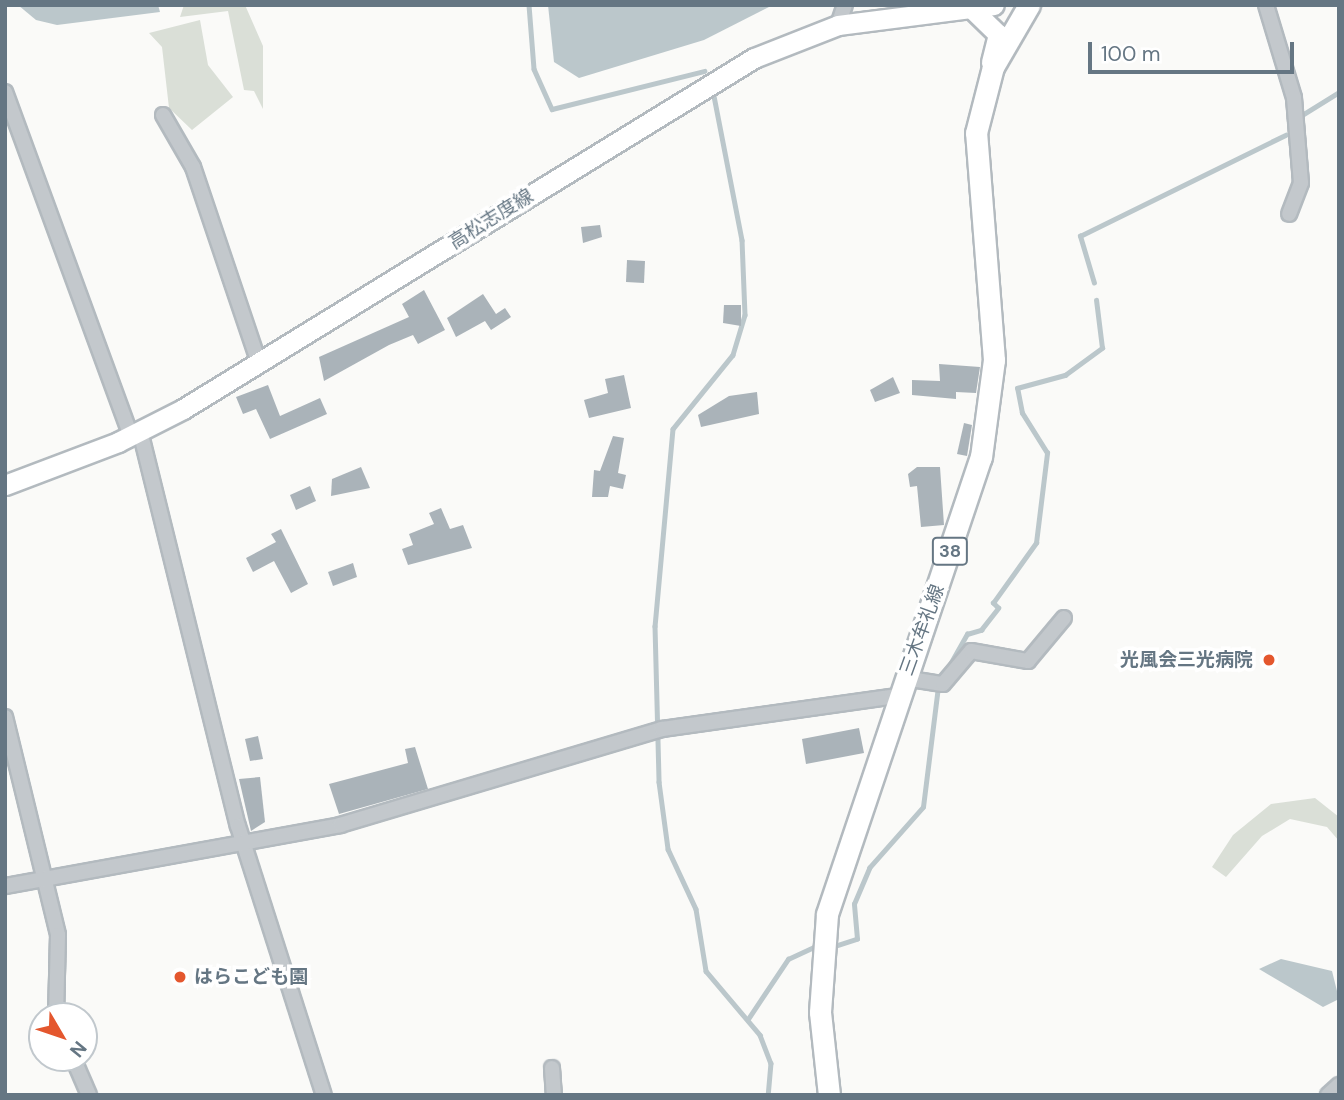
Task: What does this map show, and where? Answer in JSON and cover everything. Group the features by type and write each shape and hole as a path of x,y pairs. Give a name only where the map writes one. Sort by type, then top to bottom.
{"main road":[{"name":"高松志度線","path":"5,485 136,434 260,363 715,78 838,25 994,5"},
{"name":"三木牟礼線","path":"830,1095 820,1012 827,914 901,687 967,505 989,415 994,360 975,157 985,90 1028,5"},
{"path":"970,9 998,34 985,90"}],"street":[{"path":"838,25 845,5"},
{"path":"1266,5 1294,98 1301,183 1289,214"},
{"path":"5,92 136,434 243,845 324,1095"},
{"path":"163,115 193,167 260,363"},
{"path":"5,886 243,845 386,812 657,730 901,687 943,684 971,651 1028,661 1064,618"},
{"path":"5,717 58,935 56,1002"},
{"path":"552,1068 554,1095"},
{"path":"79,1072 89,1095"},
{"path":"1328,1095 1339,1085"}],"shaded area":[{"path":"18,5 158,5 160,12 57,25 36,20"},
{"path":"184,5 245,5 263,46 263,109 254,91 244,90 228,11 180,17"},
{"path":"548,5 773,5 704,40 579,78 554,62"},
{"path":"200,20 208,65 233,97 192,130 169,108 162,47 149,33"},
{"path":"1315,798 1339,817 1339,841 1327,827 1290,819 1262,836 1226,877 1212,867 1233,835 1271,804"},
{"path":"1281,959 1332,971 1339,999 1323,1007 1259,969"}],"building":[{"path":"600,225 602,237 583,243 581,227"},
{"path":"627,260 645,261 644,283 626,282"},
{"path":"424,290 445,330 418,344 413,335 389,345 324,381 319,357 409,317 402,304"},
{"path":"483,294 496,314 505,308 511,317 491,330 485,321 456,337 447,318"},
{"path":"724,305 741,305 741,326 723,323"},
{"path":"939,364 980,367 976,393 956,392 956,399 912,395 912,380 940,381"},
{"path":"624,375 631,408 589,418 584,400 608,393 605,379"},
{"path":"893,377 900,393 875,402 870,390"},
{"path":"268,385 280,416 320,398 327,414 270,439 256,409 243,414 236,397"},
{"path":"757,392 759,414 701,427 698,415 729,396"},
{"path":"964,423 972,425 967,456 957,454"},
{"path":"613,436 624,438 618,473 626,475 623,489 610,486 608,497 592,497 594,470 600,471"},
{"path":"361,467 370,488 331,496 332,479"},
{"path":"917,467 940,467 944,525 921,527 917,486 910,487 908,474"},
{"path":"310,486 316,501 296,510 290,495"},
{"path":"441,508 450,529 463,525 472,548 408,565 402,549 413,545 409,534 434,524 429,513"},
{"path":"281,529 308,584 291,593 274,561 253,572 246,558 276,542 271,534"},
{"path":"353,563 357,577 333,586 328,572"},
{"path":"859,728 864,753 806,764 802,739"},
{"path":"258,736 263,759 250,761 245,739"},
{"path":"415,747 428,789 339,814 329,784 408,763 405,749"},
{"path":"260,777 265,822 251,831 239,779"}],"waterway":[{"path":"529,5 534,69 552,109 704,71"},
{"path":"1299,117 1339,92"},
{"path":"714,96 742,240 745,315 733,355 673,429 655,626 659,782 668,849 696,909 706,971 760,1035 771,1063 768,1095"},
{"path":"1094,283 1080,236 1285,135"},
{"path":"945,673 967,634 981,630 998,608 993,603 1036,543 1047,453 1022,413 1017,388 1065,375 1102,348 1096,300"},
{"path":"835,946 857,939 854,904 869,868 923,807 938,687"},
{"path":"748,1019 788,959 816,946"}],"place":[{"name":"光風会三光病院","path":"1269,660"},
{"name":"はらこども園","path":"180,977"}]}
